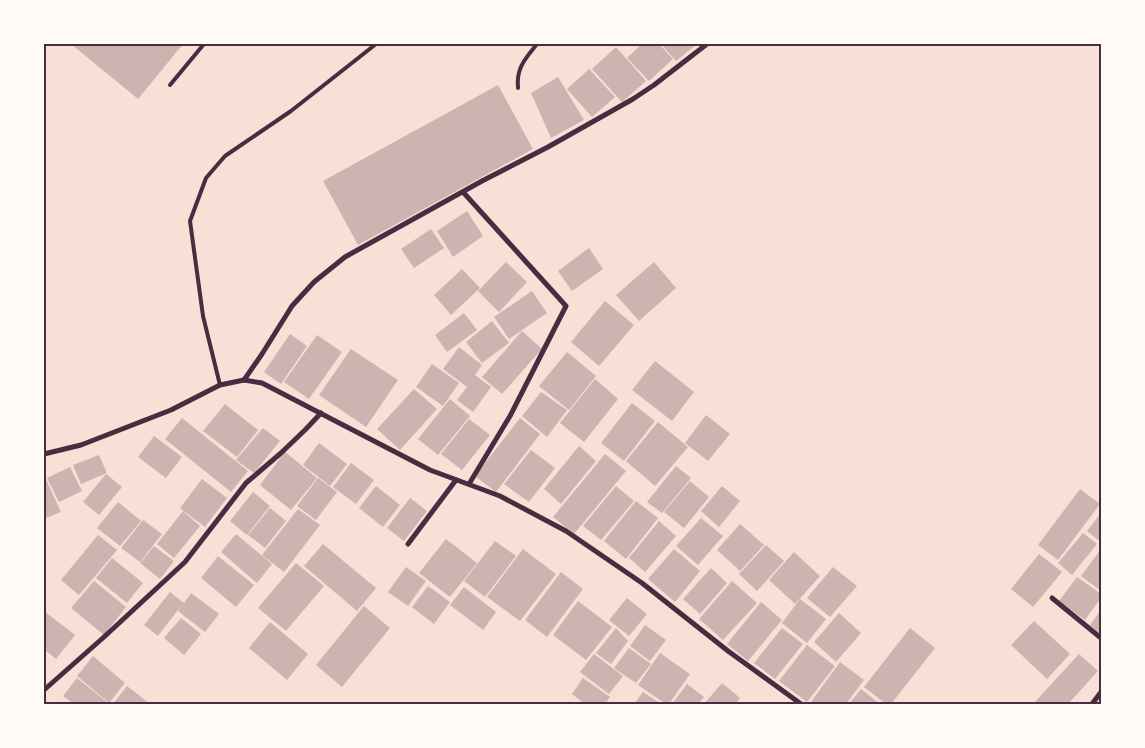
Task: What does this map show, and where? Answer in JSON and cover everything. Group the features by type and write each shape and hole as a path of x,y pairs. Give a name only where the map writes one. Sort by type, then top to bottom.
{"street":[{"path":"244,380 292,306 314,282 345,256 633,99 654,86 707,44"},
{"path":"463,192 566,306 510,416 469,484"},
{"path":"44,454 81,445 171,410 220,385 244,380 262,382 430,470 500,496 566,531 642,583 728,651 801,704"},
{"path":"44,690 185,562 246,484 281,454 321,412"},
{"path":"408,544 456,480"},
{"path":"1052,598 1101,638"},
{"path":"1092,704 1101,692"}],"lane":[{"path":"170,86 204,44"},
{"path":"220,385 202,316 190,221 206,178 225,156 291,111 376,44"},
{"path":"518,88 517,78 522,64 537,44"}],"building":[{"path":"71,44 183,44 138,99"},
{"path":"642,44 659,44 673,59 649,81 627,58"},
{"path":"661,44 697,44 676,61"},
{"path":"616,47 646,81 622,102 592,69"},
{"path":"589,69 615,97 592,117 567,89"},
{"path":"558,77 584,120 551,138 531,93"},
{"path":"498,85 533,149 358,245 323,181"},
{"path":"467,211 483,236 453,257 437,231"},
{"path":"431,229 444,248 414,268 401,249"},
{"path":"589,248 603,269 572,291 558,271"},
{"path":"506,262 527,282 499,312 478,291"},
{"path":"654,262 676,288 639,321 616,295"},
{"path":"462,269 480,288 451,315 434,295"},
{"path":"532,291 547,313 509,339 494,317"},
{"path":"605,301 634,325 599,366 571,342"},
{"path":"464,313 477,330 447,352 435,335"},
{"path":"492,321 509,343 482,363 466,342"},
{"path":"522,331 542,349 502,394 482,377"},
{"path":"290,334 307,346 281,384 264,372"},
{"path":"317,335 342,352 309,399 284,382"},
{"path":"459,347 482,365 475,375 491,387 473,412 457,400 467,387 443,369"},
{"path":"351,349 398,380 366,427 319,395"},
{"path":"567,352 596,376 569,410 539,386"},
{"path":"655,361 694,392 672,421 632,390"},
{"path":"432,364 459,383 443,406 416,387"},
{"path":"595,379 618,399 584,442 560,423"},
{"path":"414,389 437,409 400,450 377,429"},
{"path":"541,392 567,410 547,437 522,416"},
{"path":"450,399 470,416 438,455 418,439"},
{"path":"632,403 655,421 624,461 601,443"},
{"path":"225,404 258,430 237,457 203,431"},
{"path":"706,415 730,434 708,461 685,443"},
{"path":"182,418 248,471 231,492 165,439"},
{"path":"520,418 540,434 496,492 475,476"},
{"path":"469,419 490,435 462,470 441,454"},
{"path":"658,422 688,447 655,486 626,461"},
{"path":"263,428 280,441 254,473 236,460"},
{"path":"154,436 182,457 166,478 138,457"},
{"path":"319,443 347,464 330,486 303,465"},
{"path":"579,446 596,461 561,504 544,489"},
{"path":"531,450 555,468 529,502 504,484"},
{"path":"285,452 317,478 291,510 260,485"},
{"path":"605,454 626,471 574,534 553,517"},
{"path":"99,455 107,473 81,484 73,465"},
{"path":"351,463 374,480 356,504 333,487"},
{"path":"676,466 691,478 662,513 647,502"},
{"path":"70,467 82,491 59,502 47,478"},
{"path":"106,474 122,487 99,515 83,502"},
{"path":"44,475 61,512 44,519"},
{"path":"318,478 337,492 316,520 297,506"},
{"path":"202,479 227,498 205,527 180,508"},
{"path":"690,481 709,497 684,528 664,512"},
{"path":"376,486 400,505 383,527 359,508"},
{"path":"616,486 634,501 601,540 583,526"},
{"path":"722,486 740,501 719,527 701,511"},
{"path":"1080,489 1100,504 1058,560 1038,545"},
{"path":"253,492 270,506 247,535 230,521"},
{"path":"410,498 427,511 404,541 387,528"},
{"path":"636,501 658,518 626,559 604,541"},
{"path":"118,502 141,521 120,546 97,528"},
{"path":"270,508 286,521 265,548 248,535"},
{"path":"298,509 320,525 284,572 262,555"},
{"path":"183,511 200,526 174,558 157,544"},
{"path":"1101,513 1101,542 1087,531"},
{"path":"701,518 723,536 698,565 676,546"},
{"path":"143,520 162,534 140,562 121,548"},
{"path":"659,521 676,536 645,572 629,558"},
{"path":"740,524 764,545 740,571 717,550"},
{"path":"1083,533 1097,544 1072,575 1058,563"},
{"path":"236,534 272,564 257,583 221,552"},
{"path":"98,535 117,550 79,595 61,580"},
{"path":"446,539 477,563 450,597 419,573"},
{"path":"495,541 516,556 485,597 464,581"},
{"path":"323,544 376,588 357,611 304,566"},
{"path":"766,545 784,561 757,591 739,574"},
{"path":"154,546 174,561 160,579 140,563"},
{"path":"523,549 556,574 520,621 487,597"},
{"path":"674,549 700,571 675,602 648,579"},
{"path":"1101,549 1101,591 1081,576"},
{"path":"794,552 820,576 795,604 769,580"},
{"path":"1039,554 1062,572 1033,607 1011,589"},
{"path":"218,556 254,585 236,607 201,578"},
{"path":"112,558 143,583 127,603 96,578"},
{"path":"296,563 324,586 286,631 258,608"},
{"path":"406,567 426,581 408,606 388,592"},
{"path":"833,567 857,586 830,617 807,598"},
{"path":"711,568 727,583 700,614 683,599"},
{"path":"561,572 583,589 547,637 525,620"},
{"path":"1077,577 1101,594 1101,598 1085,620 1059,601"},
{"path":"94,581 126,607 104,635 71,608"},
{"path":"732,581 757,603 723,640 699,619"},
{"path":"428,586 450,602 434,624 412,607"},
{"path":"464,587 496,612 483,630 450,605"},
{"path":"170,592 184,603 191,593 219,614 205,632 178,611 181,606 158,636 144,625"},
{"path":"627,598 647,614 629,636 609,620"},
{"path":"800,599 826,619 807,643 782,623"},
{"path":"578,601 612,627 586,660 553,635"},
{"path":"761,602 782,620 748,661 727,644"},
{"path":"364,606 390,628 342,687 316,665"},
{"path":"1101,610 1101,634 1090,625"},
{"path":"44,611 75,635 56,659 44,649"},
{"path":"839,613 861,633 836,662 814,642"},
{"path":"181,618 201,634 184,655 164,638"},
{"path":"1034,621 1070,654 1047,679 1011,645"},
{"path":"270,622 308,654 287,680 249,648"},
{"path":"645,625 666,640 650,661 630,646"},
{"path":"616,628 628,641 611,664 596,653"},
{"path":"782,628 803,644 775,679 754,663"},
{"path":"910,628 935,648 891,704 886,704 864,687"},
{"path":"807,645 835,666 807,702 779,681"},
{"path":"629,648 651,664 636,683 614,668"},
{"path":"660,653 690,674 669,704 666,704 638,685"},
{"path":"594,654 623,676 609,694 580,672"},
{"path":"1079,654 1098,671 1068,704 1035,704 1034,703"},
{"path":"93,656 125,683 109,703 77,676"},
{"path":"840,662 864,680 846,704 815,704 811,702"},
{"path":"77,678 108,703 74,704 63,696"},
{"path":"583,678 610,697 605,704 585,704 572,694"},
{"path":"722,683 740,698 735,704 704,704"},
{"path":"687,684 704,697 698,704 672,704"},
{"path":"127,686 150,704 113,704"},
{"path":"861,689 880,704 849,704"},
{"path":"643,692 661,704 634,704"}]}
